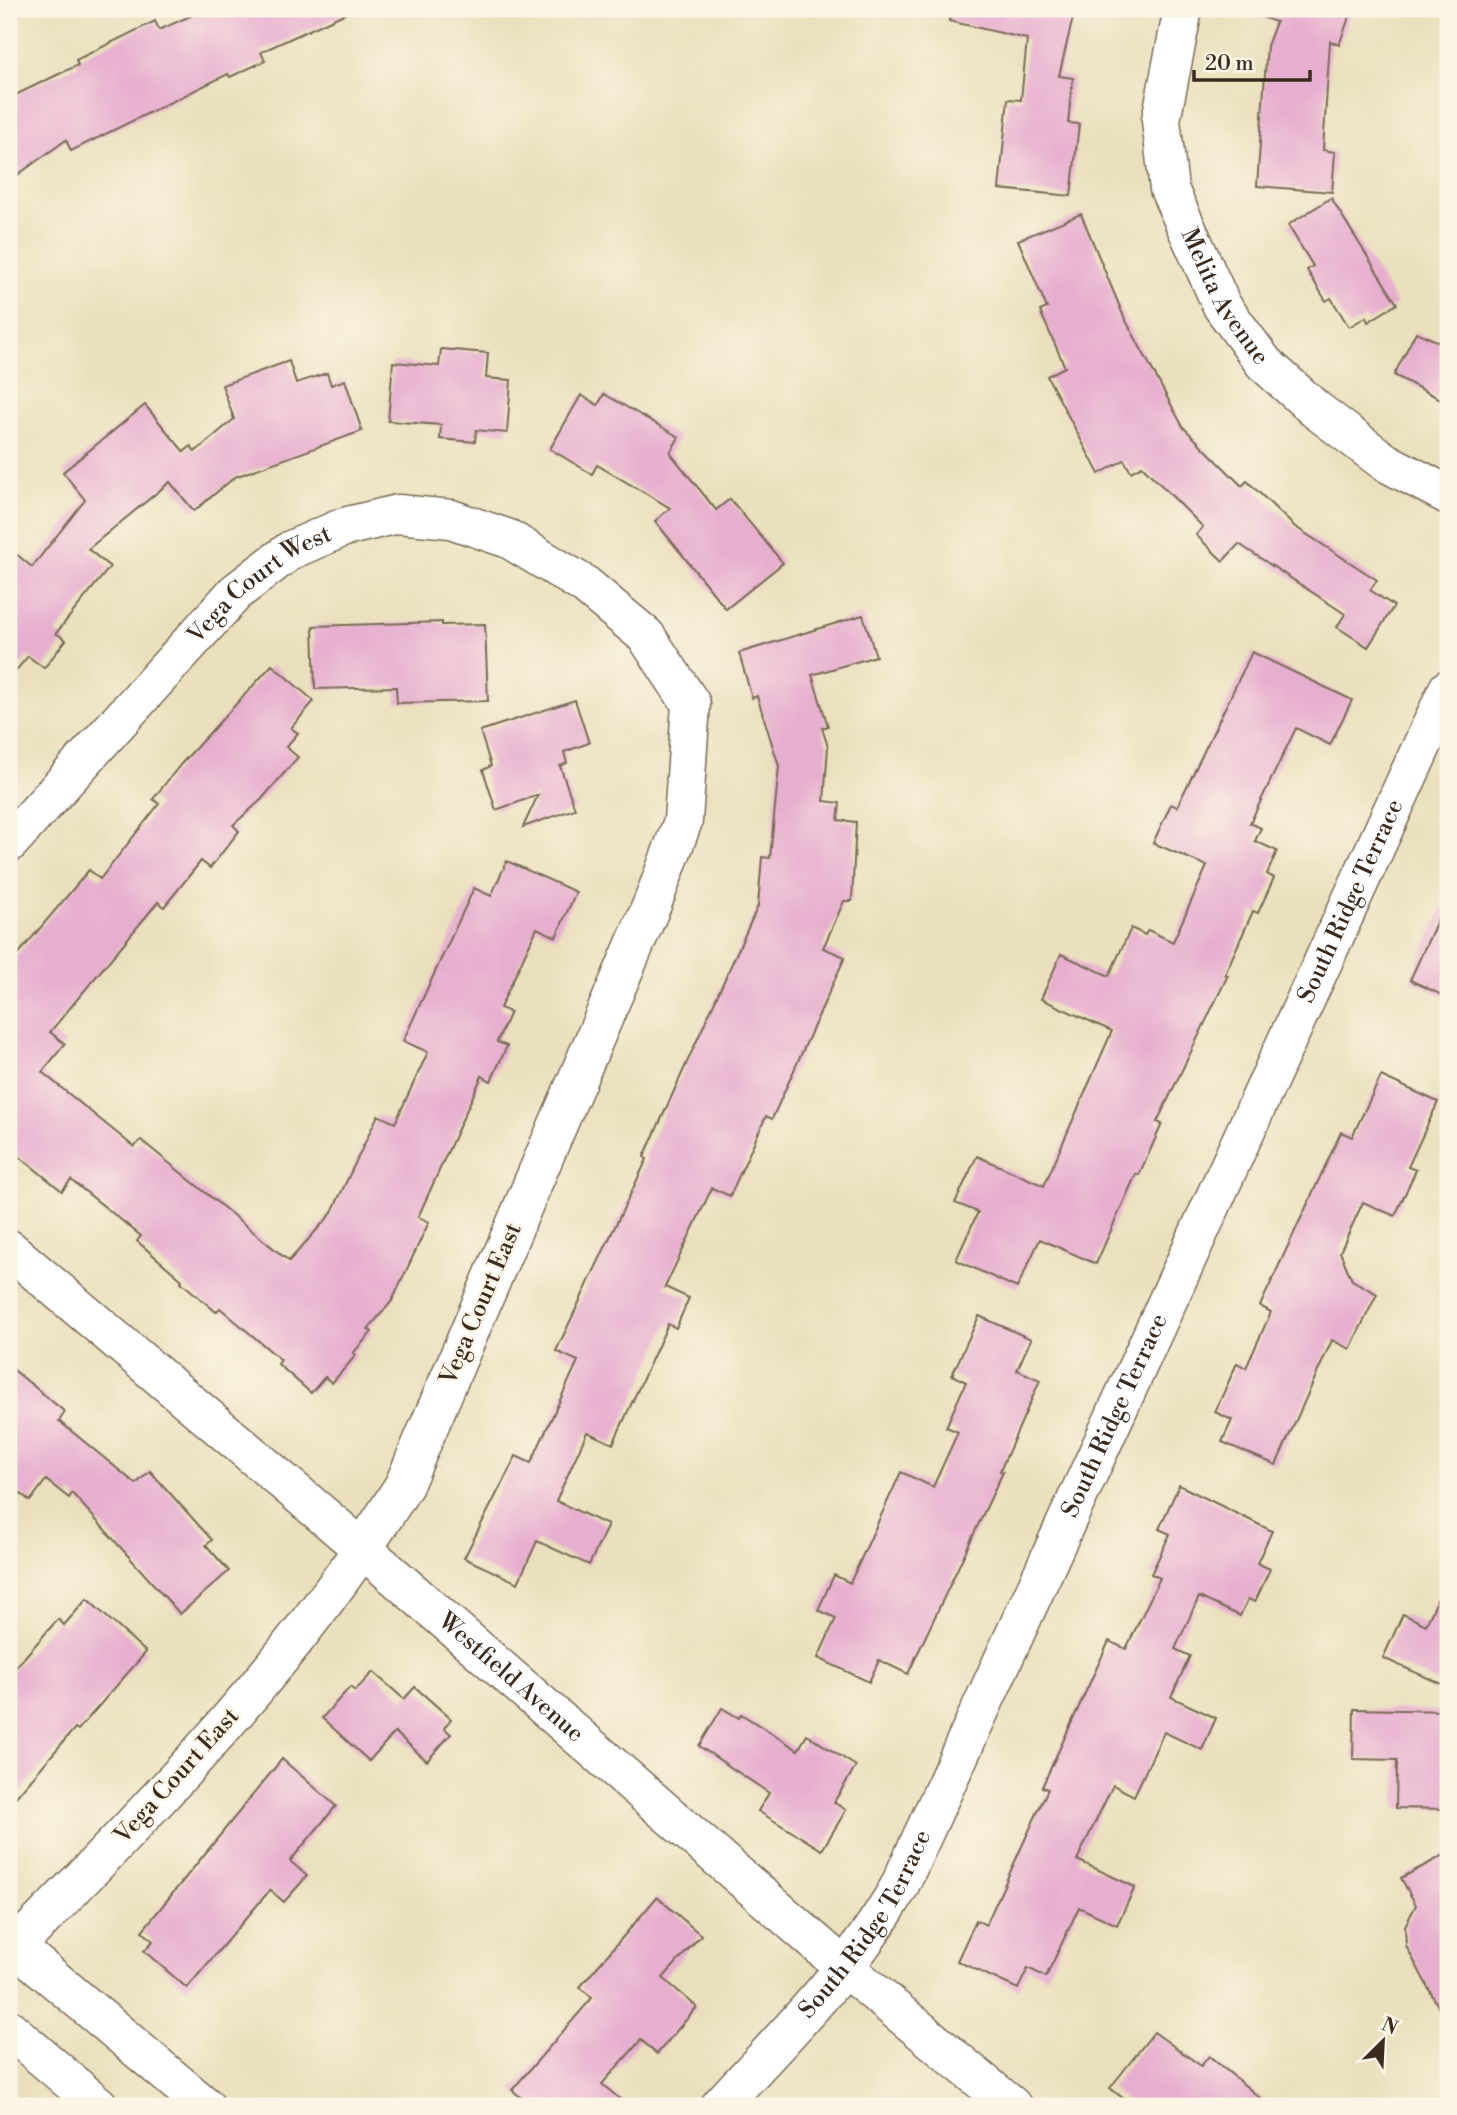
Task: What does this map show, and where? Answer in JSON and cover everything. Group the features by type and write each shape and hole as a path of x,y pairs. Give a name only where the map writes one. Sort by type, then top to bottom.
{"main road":[{"name":"Melita Avenue","path":"1183,9 1161,120 1169,189 1222,306 1264,363 1315,409 1385,462 1448,495"},
{"name":"Vega Court West","path":"9,844 236,592 302,545 344,527 398,514 451,519 509,539 585,585"},
{"name":"Vega Court East","path":"12,1943 117,1843 236,1714 364,1550 404,1485 653,902 683,821 691,704 646,636 585,585"},
{"name":"South Ridge Terrace","path":"720,2106 845,1968 880,1920 899,1888 1448,689"},
{"name":"Westfield Avenue","path":"9,1249 364,1550 845,1968 1012,2106"},
{"path":"12,1943 205,2106"},
{"path":"9,2029 99,2106"}],"building":[{"path":"206,9 355,9 261,52 265,61 230,77 228,74 71,151 66,140 9,181 9,98 78,65 76,60 155,21 159,30"},
{"path":"951,9 1075,9 1059,76 1073,78 1068,123 1079,124 1071,196 999,189 1008,99 1021,100 1027,39 949,21"},
{"path":"1252,9 1352,9 1339,45 1330,41 1323,150 1335,152 1332,192 1257,186 1267,46 1276,22 1251,13"},
{"path":"1331,198 1397,304 1368,322 1366,317 1349,327 1331,298 1326,301 1307,270 1313,266 1288,225"},
{"path":"1081,214 1124,317 1183,427 1242,486 1247,481 1294,526 1377,580 1370,590 1394,606 1368,647 1337,627 1345,614 1239,544 1223,561 1196,535 1203,527 1142,466 1131,472 1124,460 1099,474 1047,376 1065,367 1040,311 1047,308 1018,240"},
{"path":"1416,332 1448,346 1448,403 1394,375"},
{"path":"441,349 488,353 486,378 511,380 507,433 476,430 475,442 440,439 441,425 388,421 393,362 439,366"},
{"path":"289,361 296,383 327,373 331,385 345,380 362,431 235,477 194,511 170,482 88,549 110,567 56,633 66,640 44,668 28,656 9,679 9,548 32,567 85,500 63,472 145,405 184,452 191,446 195,452 234,419 222,385"},
{"path":"604,394 679,437 670,453 716,510 730,499 783,563 726,609 655,521 670,508 597,465 592,474 550,449 581,395 598,405"},
{"path":"863,615 876,656 812,675 828,726 822,728 828,747 824,801 840,803 838,820 856,822 852,901 844,901 823,948 845,957 772,1119 766,1116 730,1196 712,1188 665,1287 689,1298 676,1328 668,1324 613,1444 587,1432 556,1501 608,1525 589,1565 537,1541 518,1583 464,1558 516,1456 531,1463 578,1361 556,1351 647,1159 644,1157 758,906 762,857 770,858 779,766 757,696 752,698 739,653"},
{"path":"442,622 442,625 485,624 488,701 397,703 396,687 315,689 313,626"},
{"path":"1252,652 1352,700 1330,745 1296,728 1250,823 1261,828 1255,841 1277,851 1267,874 1274,878 1258,913 1253,911 1225,974 1228,975 1157,1122 1162,1124 1139,1175 1136,1174 1096,1264 1040,1239 1017,1288 956,1260 978,1212 955,1203 977,1156 1044,1186 1112,1031 1041,999 1061,954 1109,976 1131,928 1145,935 1148,930 1173,942 1207,866 1153,843 1171,804 1177,807"},
{"path":"272,665 314,701 291,728 298,733 286,747 298,757 261,800 233,825 239,831 210,868 201,861 164,907 158,902 50,1032 65,1044 42,1072 134,1147 141,1140 289,1261 331,1214 378,1115 395,1123 428,1052 403,1041 474,888 491,896 507,861 576,892 556,937 537,928 500,1008 510,1012 497,1042 507,1046 491,1081 482,1076 418,1217 429,1222 392,1301 368,1329 372,1332 353,1353 356,1355 332,1383 325,1377 311,1393 278,1364 281,1360 220,1308 216,1312 181,1282 182,1280 137,1241 141,1236 71,1180 62,1191 9,1148 9,965 89,870 100,879 159,804 153,799 181,764"},
{"path":"575,700 589,743 564,752 567,763 560,766 575,809 523,827 538,795 496,810 483,770 491,766 480,731"},
{"path":"1448,897 1448,998 1410,980"},
{"path":"1381,1076 1438,1102 1408,1167 1416,1170 1395,1216 1363,1202 1340,1252 1352,1280 1377,1294 1350,1349 1332,1340 1276,1465 1222,1442 1232,1420 1215,1412 1237,1363 1246,1368 1271,1312 1260,1306 1341,1132 1352,1137"},
{"path":"979,1316 1031,1339 1017,1370 1040,1380 1000,1471 1003,1472 908,1674 879,1660 869,1682 818,1658 836,1618 818,1610 834,1575 850,1583 901,1472 933,1487 958,1432 946,1427 966,1382 952,1375"},
{"path":"9,1366 65,1412 59,1421 136,1484 150,1471 212,1540 206,1545 229,1571 180,1614 72,1493 69,1498 46,1480 30,1501 9,1484"},
{"path":"1179,1485 1272,1531 1257,1563 1270,1569 1255,1602 1248,1599 1240,1616 1199,1597 1175,1649 1190,1656 1171,1697 1216,1718 1202,1750 1164,1732 1134,1796 1113,1785 1077,1860 1135,1887 1117,1925 1079,1907 1046,1977 1028,1968 1018,1989 957,1961 976,1920 986,1925 1048,1789 1042,1787 1109,1641 1126,1649 1160,1578 1151,1574 1170,1534 1159,1529"},
{"path":"1448,1576 1448,1687 1383,1658 1403,1614 1426,1625"},
{"path":"87,1599 146,1652 78,1730 75,1728 9,1805 9,1675 58,1619 64,1625"},
{"path":"373,1672 404,1699 415,1687 451,1719 444,1728 451,1734 427,1761 395,1732 369,1761 322,1718 350,1687 355,1691"},
{"path":"722,1708 739,1718 741,1714 798,1750 807,1735 856,1766 834,1802 846,1810 822,1850 758,1811 769,1793 699,1746"},
{"path":"1354,1709 1448,1711 1448,1809 1396,1808 1397,1760 1353,1759"},
{"path":"282,1759 336,1806 290,1861 307,1876 284,1902 270,1890 187,1988 144,1951 153,1941 142,1931"},
{"path":"1448,1853 1448,2025 1406,1946 1405,1926 1416,1905 1401,1878"},
{"path":"657,1897 701,1935 663,1978 697,2007 657,2054 641,2040 602,2084 628,2106 531,2106 512,2090 592,1998 580,1987"},
{"path":"1154,2032 1201,2066 1209,2056 1270,2106 1133,2106 1110,2088"}]}
